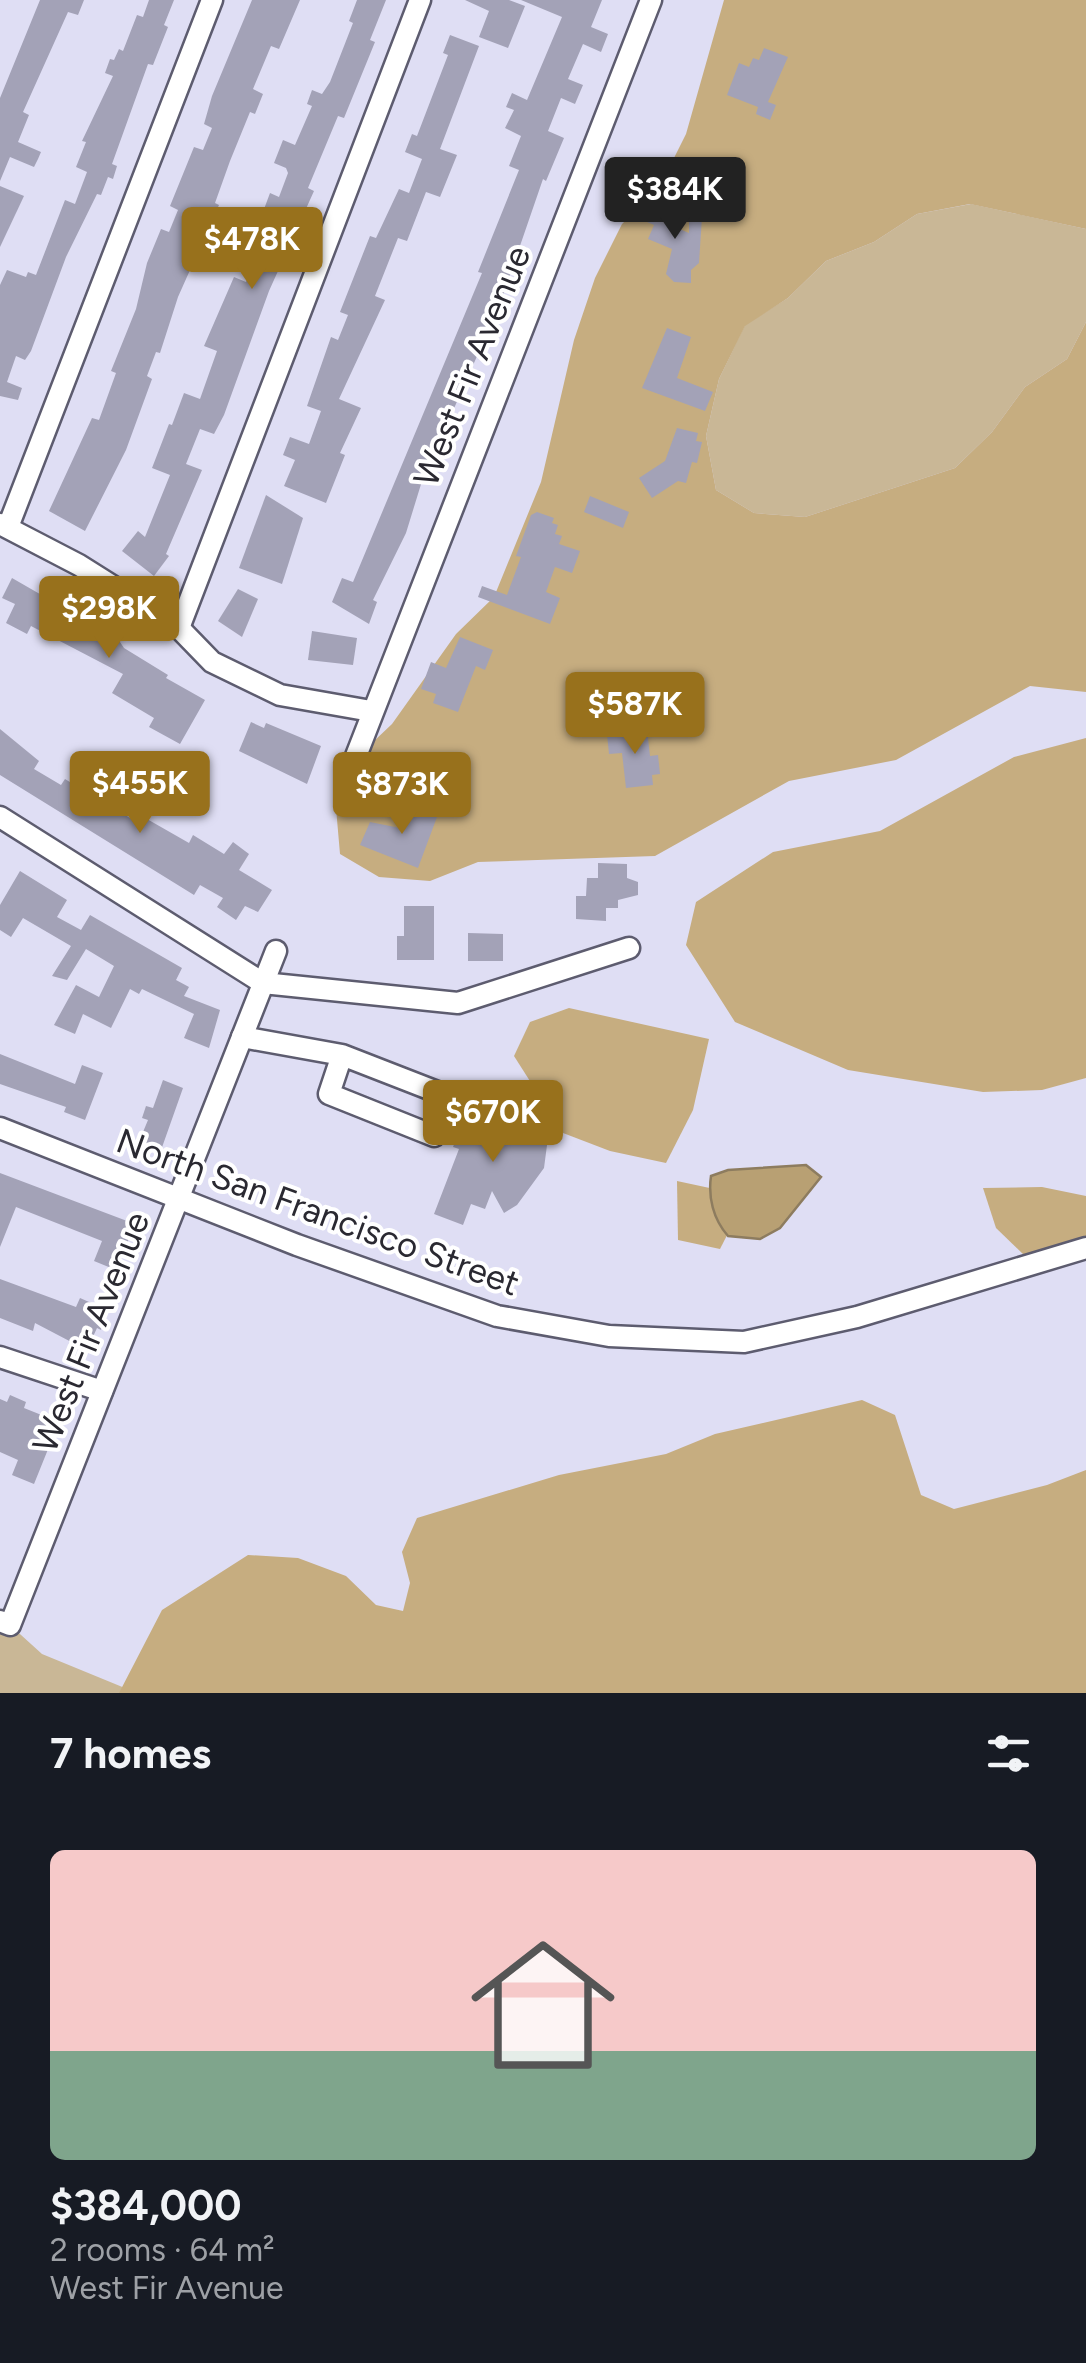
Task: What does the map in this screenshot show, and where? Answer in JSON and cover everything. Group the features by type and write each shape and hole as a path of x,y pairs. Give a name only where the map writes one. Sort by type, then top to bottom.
{"street":[{"path":"212,0 4,525 80,565 179,628 212,662 280,694 371,711"},
{"path":"179,628 420,0"},
{"name":"West Fir Avenue","path":"356,756 652,0"},
{"path":"0,817 263,984 458,1003 630,948"},
{"name":"West Fir Avenue","path":"5,1623 102,1392 276,951"},
{"path":"242,1036 342,1055 450,1098 440,1132 434,1136 330,1094 342,1055"},
{"name":"North San Francisco Street","path":"0,1128 497,1316 608,1336 744,1342 857,1317 1086,1248"},
{"path":"0,1357 102,1392"}],"shaded area":[{"path":"724,0 1086,0 1086,229 970,204 917,214 874,242 826,261 788,298 745,326 719,379 706,436 716,490 754,513 805,517 955,468 992,432 1025,387 1067,359 1086,322 1086,692 1030,686 896,760 789,781 655,856 478,862 430,881 379,877 340,854 336,808 354,760 392,724 456,634 494,597 541,482 574,340 595,278 622,224 659,188 686,134"},
{"path":"971,204 1086,229 1086,322 1067,359 1025,387 992,432 955,468 805,517 754,513 716,490 706,436 719,379 745,325 788,298 826,261 874,242 917,214"},
{"path":"1086,738 1086,1078 1042,1090 983,1092 848,1070 735,1022 686,945 696,902 773,852 880,831 1014,757"},
{"path":"569,1008 709,1039 693,1110 666,1163 610,1151 563,1133 514,1056 530,1022"},
{"path":"806,1165 821,1177 780,1228 760,1239 728,1236 713,1208 711,1176 728,1170"},
{"path":"677,1181 747,1196 720,1249 678,1240"},
{"path":"1042,1187 1086,1196 1086,1253 1026,1257 996,1228 983,1188"},
{"path":"862,1400 895,1415 921,1495 954,1509 1047,1485 1086,1470 1086,1693 119,1693 162,1610 248,1555 298,1558 346,1576 376,1605 403,1611 410,1583 402,1552 417,1518 559,1475 666,1454 715,1434"},
{"path":"0,1622 10,1625 42,1654 137,1693 0,1693"}],"building":[{"path":"40,0 84,0 78,15 68,12 23,112 29,115 18,142 41,152 38,159 34,167 10,157 0,181 0,98"},
{"path":"149,0 174,0 164,25 168,27 153,65 148,64 112,164 117,166 113,179 108,177 101,195 97,194 66,257 31,351 25,360 16,356 7,382 22,388 18,400 0,396 0,285 7,270 26,277 28,272 36,275 65,200 75,204 87,172 76,167 86,142 82,141 113,76 105,73 110,59 114,60 119,49 123,51 137,15 143,17"},
{"path":"252,0 300,0 279,49 271,46 253,89 263,94 255,114 250,112 215,203 219,205 178,297 160,353 156,352 147,376 152,379 126,450 85,531 49,511 92,418 99,420 147,263 161,229 169,232 178,210 170,206 194,147 203,150 212,128 204,124 212,96"},
{"path":"357,0 386,0 370,40 375,42 344,118 338,116 308,188 314,191 269,291 224,415 214,434 200,429 186,464 202,470 166,554 169,556 154,576 122,551 138,531 145,537 170,475 152,468 169,424 172,425 184,393 200,399 217,351 204,346 234,277 246,282 270,223 260,220 270,193 279,197 288,173 274,163 283,140 295,145 312,106 307,104 312,90 322,94 330,82 353,23 349,21"},
{"path":"465,0 509,0 525,6 508,48 479,37 489,11"},
{"path":"521,0 602,0 591,27 608,34 601,52 583,44 568,79 583,85 575,104 561,98 548,131 564,138 546,181 543,179 500,304 422,481 406,533 373,600 377,602 369,624 332,602 342,578 353,582 482,273 478,272 519,170 509,166 521,136 505,128 514,110 506,107 512,93 527,100 562,17"},
{"path":"450,35 479,46 440,149 457,155 440,197 426,192 407,241 398,238 375,296 385,300 339,399 361,408 340,453 345,455 326,503 284,486 295,460 283,455 290,437 309,444 321,411 307,406 331,337 338,340 348,315 340,312 370,236 376,238 399,189 409,193 422,159 405,152 412,134 417,136 448,55 443,53"},
{"path":"764,48 788,57 768,102 776,105 770,120 756,114 758,107 727,95 739,63 749,67 753,58 759,60"},
{"path":"0,186 24,196 0,247"},
{"path":"646,199 662,205 656,219 689,233 689,217 702,217 699,263 691,270 691,283 674,282 666,274 672,249 648,239 654,225 638,218"},
{"path":"667,328 691,337 677,378 713,392 705,411 642,388"},
{"path":"677,428 698,433 696,441 702,442 697,463 692,462 686,483 678,481 652,498 639,478 665,461"},
{"path":"266,495 303,518 282,584 239,568"},
{"path":"590,496 629,512 623,528 584,512"},
{"path":"537,512 554,518 552,523 558,525 555,534 562,536 559,544 580,551 572,573 555,567 546,592 560,598 550,624 478,597 482,586 507,595 521,557 516,556 531,515"},
{"path":"12,578 118,639 124,648 168,675 166,678 205,700 180,744 149,727 154,718 112,693 123,674 31,626 27,634 6,623 15,604 2,598"},
{"path":"238,589 258,599 242,637 218,621"},
{"path":"312,631 357,638 353,665 308,660"},
{"path":"460,637 493,650 485,670 476,666 458,712 433,703 436,694 421,689 431,662 446,668"},
{"path":"251,722 264,728 266,723 321,746 307,784 239,751"},
{"path":"0,729 39,761 34,769 61,785 65,779 78,787 82,780 112,800 109,805 143,826 147,819 189,843 193,835 224,854 233,842 249,854 239,870 272,890 258,912 245,906 236,920 217,907 223,898 200,885 194,895 0,775"},
{"path":"647,729 650,756 658,755 660,774 652,775 653,785 626,788 622,753 609,754 607,734"},
{"path":"408,806 437,817 418,868 360,845 370,822 400,828"},
{"path":"598,863 627,864 627,878 638,882 638,895 618,900 618,908 606,908 606,921 576,919 576,896 586,896 587,878 598,878"},
{"path":"20,871 67,900 57,917 81,930 90,915 182,968 176,980 189,987 184,996 220,1010 209,1048 184,1038 194,1014 142,989 139,994 130,989 111,1028 83,1014 75,1034 54,1025 76,985 99,997 114,966 86,949 67,980 52,976 71,946 23,918 11,937 0,930 0,905"},
{"path":"404,906 434,906 434,960 397,960 397,936 404,936"},
{"path":"468,933 503,934 503,961 468,961"},
{"path":"0,1054 75,1084 82,1065 103,1073 85,1120 64,1112 66,1107 0,1084"},
{"path":"163,1080 183,1088 160,1153 138,1144 148,1120 142,1118 146,1106 153,1108"},
{"path":"476,1108 513,1123 515,1116 549,1130 544,1168 517,1205 504,1213 492,1191 485,1209 471,1204 463,1225 434,1214 459,1149 453,1147 459,1132 465,1134"},
{"path":"0,1173 135,1224 116,1270 94,1261 102,1241 16,1207 0,1247"},
{"path":"0,1279 76,1307 80,1298 105,1309 101,1330 97,1328 91,1341 80,1337 77,1345 35,1323 33,1331 0,1318"},
{"path":"10,1395 26,1402 24,1408 59,1422 34,1484 12,1475 18,1460 0,1452 0,1399 7,1402"}]}
